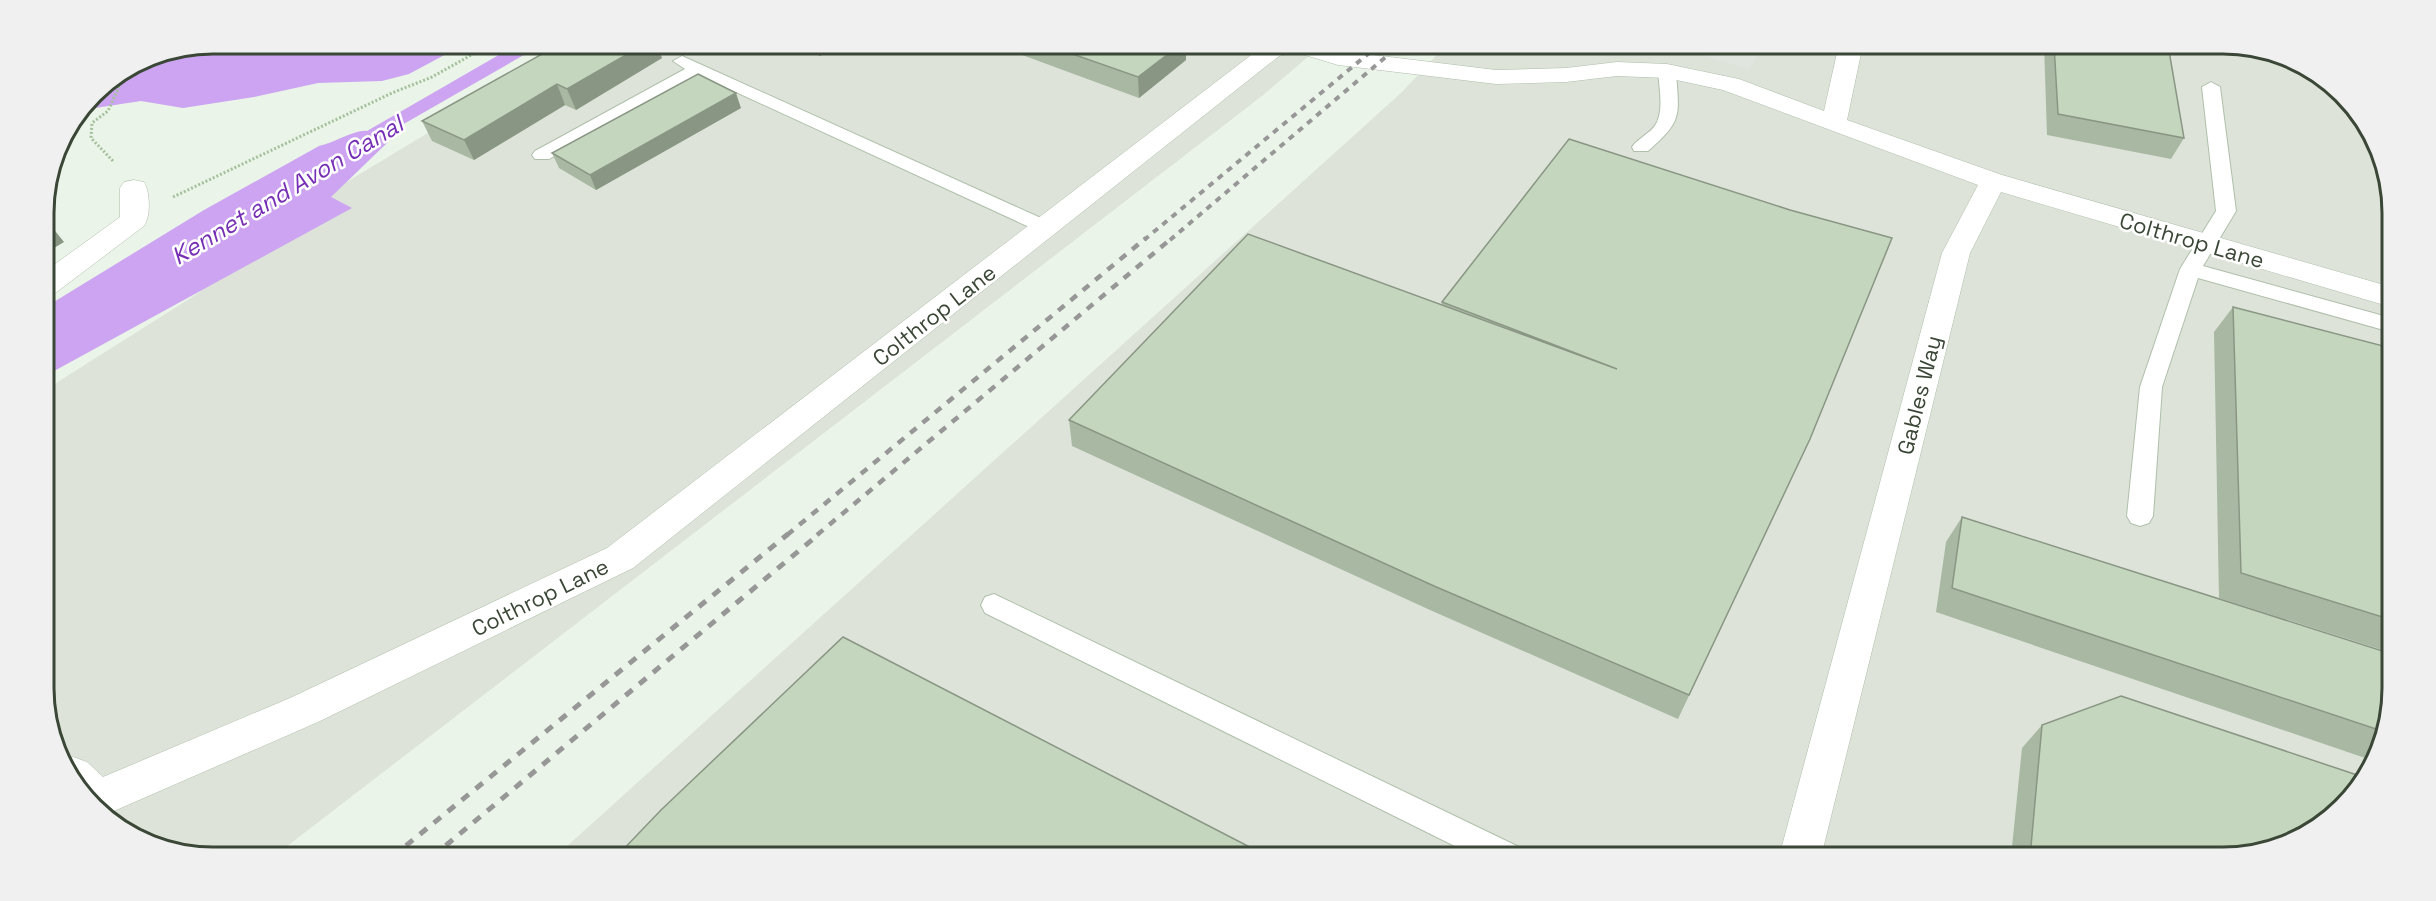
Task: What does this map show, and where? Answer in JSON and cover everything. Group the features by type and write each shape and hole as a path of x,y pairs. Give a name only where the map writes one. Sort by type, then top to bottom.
{"street":[{"name":"Colthrop Lane","path":"91,790 304,710 620,558 903,340 1267,54"},
{"name":"Colthrop Lane","path":"1326,54 1338,58 1496,77 1555,76 1617,69 1667,70 1730,84 1834,122"},
{"path":"1849,54 1834,122 1936,162 1993,181"},
{"name":"Colthrop Lane","path":"1993,181 2382,294"},
{"name":"Gables Way","path":"1803,847 1956,253 1993,181"},
{"path":"54,280 134,220 134,188"}],"lane":[{"path":"542,155 690,64 1045,227"},
{"path":"1641,147 1665,126 1669,106 1667,70"},
{"path":"2140,516 2151,387 2190,269 2226,211 2211,87"},
{"path":"2190,269 2382,323"},
{"path":"994,605 1488,847"}],"path":[{"path":"134,220 186,189 432,77 472,54"},
{"path":"104,148 92,138 92,123 108,111 121,84"}],"shaded area":[{"path":"558,54 1311,54 1262,96 286,847 213,847 172,842 142,831 108,808 81,777 62,739 54,699 54,384 197,294 345,183"},
{"path":"1438,54 2223,54 2244,55 2274,62 2312,81 2343,108 2361,133 2377,172 2381,192 2382,688 2381,709 2374,739 2355,777 2336,801 2303,826 2264,842 2234,847 566,847 1402,92"},
{"path":"1697,54 1759,54 1749,69"}],"water":[{"path":"446,54 409,74 382,81 318,83 254,97 183,108 141,101 93,108 116,87 162,62 192,55"},
{"name":"Kennet and Avon Canal","path":"501,54 526,54 381,137 388,142 331,197 352,208 54,371 54,302 204,210 319,146 357,132 367,131"}],"building":[{"path":"542,54 628,54 567,89 557,84 464,140 422,121"},
{"path":"1072,54 1168,54 1138,77"},
{"path":"2055,54 2170,54 2184,138 2058,114"},
{"path":"698,74 736,93 590,175 552,153"},
{"path":"1569,139 1790,210 1892,238 1810,439 1689,695 1434,586 1069,420 1248,234 1617,369 1442,302"},
{"path":"2233,307 2382,346 2382,617 2241,573"},
{"path":"1962,517 2382,651 2381,709 2376,729 1952,588"},
{"path":"843,637 1250,847 626,847 661,810"},
{"path":"2121,696 2356,775 2336,801 2320,814 2303,826 2264,842 2234,847 2031,847 2042,725"}],"railway":[{"path":"1144,240 1368,54"},
{"path":"1170,240 1389,54"},
{"path":"787,535 1146,238"},
{"path":"817,535 1172,238"},
{"path":"404,847 788,534"},
{"path":"444,847 819,534"}]}
